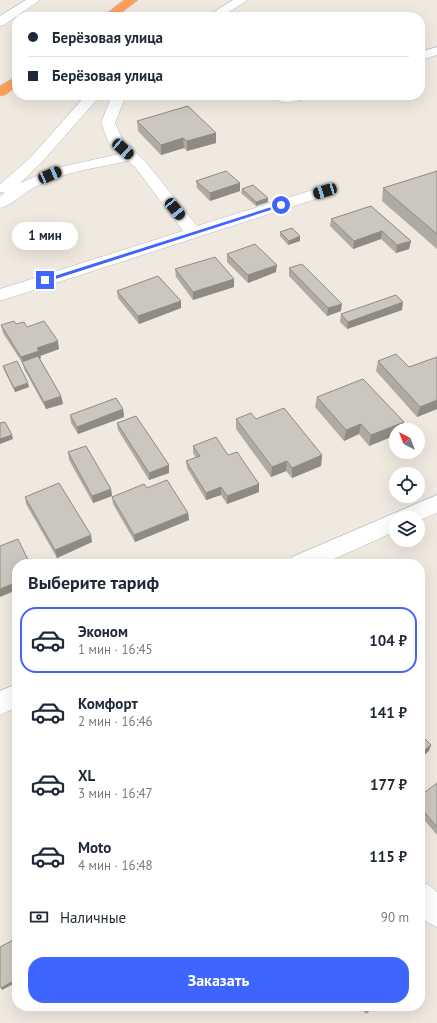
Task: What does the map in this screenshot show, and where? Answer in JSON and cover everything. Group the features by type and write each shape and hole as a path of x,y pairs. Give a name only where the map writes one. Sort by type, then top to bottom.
{"highway":[{"path":"115,12 132,0"},
{"path":"0,92 12,84"}],"street":[{"path":"15,12 34,0"},
{"path":"221,12 242,0"},
{"path":"0,22 12,14"},
{"path":"425,55 437,51"},
{"path":"0,194 34,161 89,100"},
{"path":"117,100 108,123 116,143 140,164 193,232"},
{"path":"0,204 29,184 60,171 130,156"},
{"path":"0,295 325,191"},
{"path":"419,511 437,503"},
{"path":"312,559 389,524"},
{"path":"0,703 12,697"},
{"path":"425,901 437,912"}],"building":[{"path":"188,106 216,133 187,141 183,138 161,145 137,121"},
{"path":"226,171 240,183 210,193 196,181"},
{"path":"437,171 437,234 383,188"},
{"path":"253,185 268,198 256,202 242,189"},
{"path":"371,206 411,241 397,245 382,231 354,241 331,219"},
{"path":"292,228 300,236 289,241 280,232"},
{"path":"255,244 277,265 248,275 227,254"},
{"path":"215,257 234,279 193,292 175,269"},
{"path":"302,264 342,304 328,308 289,268"},
{"path":"158,276 181,301 138,316 117,291"},
{"path":"396,295 403,302 348,322 341,314"},
{"path":"14,321 16,324 24,322 27,327 44,321 58,341 37,348 39,351 21,357 1,325"},
{"path":"396,354 409,367 437,357 437,400 420,407 378,361"},
{"path":"38,356 61,396 44,402 22,362"},
{"path":"17,361 28,383 14,388 3,366"},
{"path":"363,379 404,422 389,423 389,428 371,435 361,424 346,430 317,397"},
{"path":"116,398 123,409 77,427 70,415"},
{"path":"284,408 322,455 292,468 287,461 272,467 236,419 251,413 256,419"},
{"path":"136,416 169,465 149,473 117,423"},
{"path":"5,422 12,435 0,439 0,423"},
{"path":"216,437 228,455 237,452 259,484 227,496 221,487 206,493 186,461 200,456 193,446"},
{"path":"86,446 111,489 92,496 68,452"},
{"path":"167,480 188,513 134,535 112,497 144,484 147,488"},
{"path":"59,483 91,535 55,550 25,497"},
{"path":"18,539 28,559 12,559 12,584 0,589 0,546"},
{"path":"425,739 431,745 425,750"},
{"path":"437,783 437,827 425,813 425,792"},
{"path":"12,941 12,982 1,988 0,986 0,947"}],"route":[{"path":"45,280 281,205"}]}
